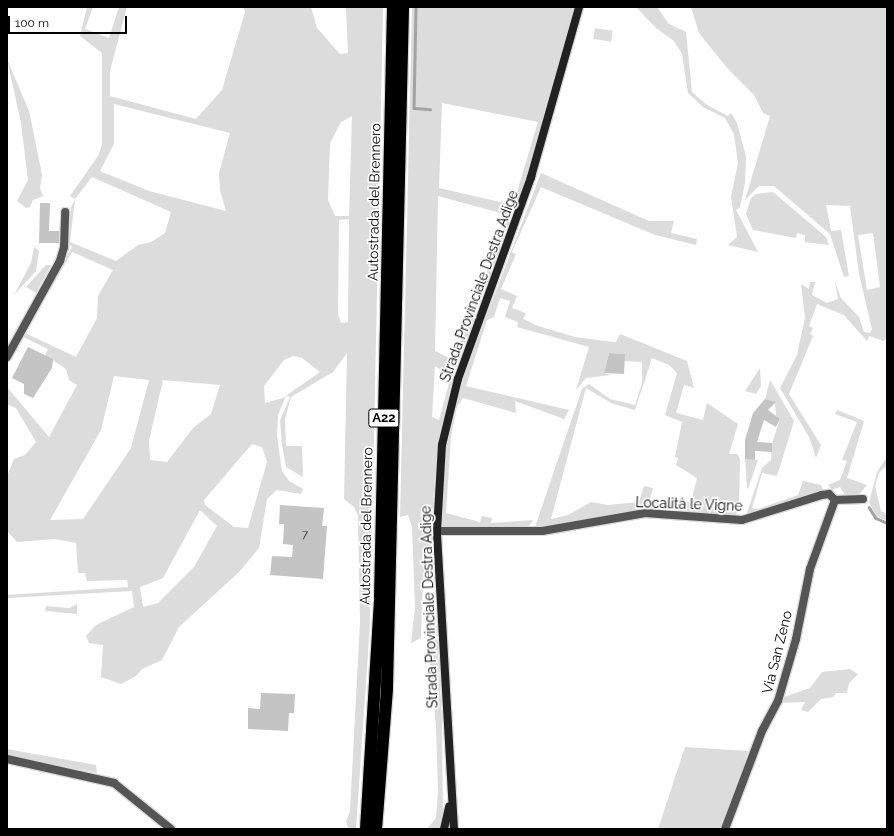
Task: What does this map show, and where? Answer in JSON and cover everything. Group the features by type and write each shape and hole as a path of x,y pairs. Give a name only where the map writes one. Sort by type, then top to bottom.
{"highway":[{"name":"Autostrada del Brennero","path":"366,829 374,722 380,597 393,7"},
{"name":"Autostrada del Brennero","path":"376,829 387,681 403,7"}],"main road":[{"name":"Strada Provinciale Destra Adige","path":"454,829 450,795 437,531 442,445 458,379 531,177 580,7"},
{"name":"Strada Provinciale Destra Adige","path":"444,829 450,795"}],"street":[{"path":"7,357 60,261 64,247 65,212"},
{"name":"Località le Vigne","path":"437,531 542,531 645,513 742,520 822,495 829,494 835,500 863,499"},
{"name":"Via San Zeno","path":"725,829 762,731 778,700 796,639 810,569 835,500"},
{"path":"7,759 114,783 171,829"}],"shaded area":[{"path":"87,7 93,7 85,29 109,38 119,7 127,7 110,71 110,96 196,119 222,90 245,12 244,7 311,7 317,28 340,54 348,53 346,7 383,7 370,624 356,829 349,829 346,822 350,811 360,622 358,516 354,507 344,499 347,353 333,372 291,397 285,419 286,446 302,446 303,477 286,467 282,445 280,420 290,397 286,396 278,415 277,436 282,471 289,481 303,489 301,494 277,490 267,499 259,548 239,572 179,627 162,660 142,669 136,676 121,684 101,677 103,645 89,643 86,636 96,625 134,607 132,591 7,598 7,595 128,587 127,580 87,581 85,573 78,573 76,543 55,539 17,542 7,531 7,476 14,459 25,455 36,442 16,408 7,404 7,387 49,437 77,385 69,380 66,369 45,355 48,349 23,337 23,333 72,247 67,242 71,207 75,199 70,196 98,156 102,145 102,53 80,36","holes":["114,104 230,133 219,173 220,190 226,211 149,191 100,171 114,144","352,116 349,216 335,216 328,200 330,143 341,122","92,177 171,212 165,233 151,242 138,245 116,261 70,242 75,199","349,219 348,322 341,323 338,314 339,220","72,252 113,270 98,296 97,318 76,357 25,333","293,356 302,358 320,372 283,398 265,403 264,386 284,360","114,376 149,380 131,448 83,519 50,520 101,430","163,380 220,385 211,414 193,428 167,462 150,460 149,441","252,444 262,447 267,462 248,528 234,527 205,505 204,500","200,510 217,526 194,567 158,603 143,607 140,587 163,578"]},
{"path":"412,7 574,7 517,208 453,376 437,448 432,519 433,554 428,561 423,579 421,638 411,643 415,608 412,527 408,515 400,517","holes":["442,103 538,122 513,205 439,188","438,196 508,215 453,360 435,351","435,366 451,376 439,420 432,417"]},
{"path":"636,7 657,7 669,24 686,32 692,92 707,105 728,116 731,113 737,123 746,157 745,183 740,207 736,210 758,252 728,245 737,237 731,197 738,163 734,134 725,118 703,107 688,93 682,54 674,41 656,28"},
{"path":"691,7 887,7 887,336 884,341 869,336 867,341 844,315 817,304 809,326 813,328 810,334 813,336 789,394 821,445 816,458 809,437 780,388 797,355 805,318 801,284 809,289 810,282 815,282 812,295 827,303 838,299 835,282 841,298 859,317 864,332 870,333 872,329 859,274 850,206 826,205 831,231 841,230 849,276 844,277 830,234 774,186 759,186 745,200 770,116 763,113 754,95 728,69 699,33","holes":["873,233 880,287 867,290 858,235"]},
{"path":"595,28 613,31 611,42 593,39"},
{"path":"7,59 29,111 42,175 40,188 43,196 33,200 30,207 26,208 17,201 28,180 21,123"},
{"path":"541,173 649,221 674,221 671,233 697,239 696,245 655,235 541,187 512,252 516,254 501,289 517,296 512,308 526,313 523,319 538,326 575,337 605,341 616,342 620,334 687,361 694,388 684,385 676,413 703,420 707,403 738,424 729,454 737,454 740,459 739,506 735,517 637,511 548,528 535,527 582,389 589,384 610,399 635,405 642,383 642,362 624,361 624,354 609,353 604,373 611,375 586,378 576,390 589,347 517,327 518,322 505,317 510,301 500,298 494,317 487,320 466,386 569,410 564,419 515,401 516,413 463,398 457,407 451,437 446,513 480,522 482,516 492,518 491,523 533,520 528,528 445,529 441,524 446,446 459,388","holes":["652,358 669,365 677,373 665,415 682,422 675,457 678,458 676,465 697,478 691,502 649,502 653,488 644,486 639,502 608,505 591,502 568,515 551,519 586,388 611,403 635,410"]},
{"path":"773,192 826,237 829,245 805,242 805,235 797,233 796,238 753,230 746,214 751,198 756,194"},
{"path":"34,247 39,251 36,271 14,295 31,263"},
{"path":"46,265 51,265 36,293 26,287"},
{"path":"760,368 761,386 756,394 745,391"},
{"path":"770,380 794,421 777,476 762,473 752,508 758,509 798,495 803,481 821,485 823,490 768,511 746,516 762,468 771,460 772,443 780,419 776,416 775,402 765,399"},
{"path":"837,410 864,421 847,478 867,485 857,497 845,495 840,487 832,490 828,485 840,480 847,461 842,460 857,422 835,414"},
{"path":"887,457 887,465 879,473 875,486 881,511 887,514 887,521 876,516 869,502 877,472"},
{"path":"745,459 758,460 748,489 747,488"},
{"path":"77,604 77,614 45,611 46,606 69,608"},
{"path":"436,612 442,720 443,818 440,829 427,829 436,818 438,792 436,727 427,633 431,614"},
{"path":"850,669 858,674 849,683 847,693 836,693 833,697 821,699 808,712 801,710 805,702 780,703 784,697 810,688 822,672"},
{"path":"685,747 748,751 725,829 658,829"},
{"path":"7,749 96,765 97,773 7,755"}],"building":[{"path":"40,203 50,203 49,231 59,231 59,243 39,243"},
{"path":"28,347 53,359 52,368 33,398 24,394 24,384 12,378"},
{"path":"609,353 625,354 624,374 604,373"},
{"path":"765,399 776,402 768,410 780,419 776,427 764,420 757,442 772,443 772,452 755,451 755,460 745,459 745,440 753,413"},
{"path":"280,505 324,508 322,526 327,526 323,579 270,575 272,556 292,557 293,545 283,544 284,524 279,524"},
{"path":"261,693 295,694 294,713 289,713 288,731 248,729 248,708 260,709"}],"waterway":[{"path":"416,7 414,108 430,109"},
{"path":"869,507 876,518 887,523"}]}
